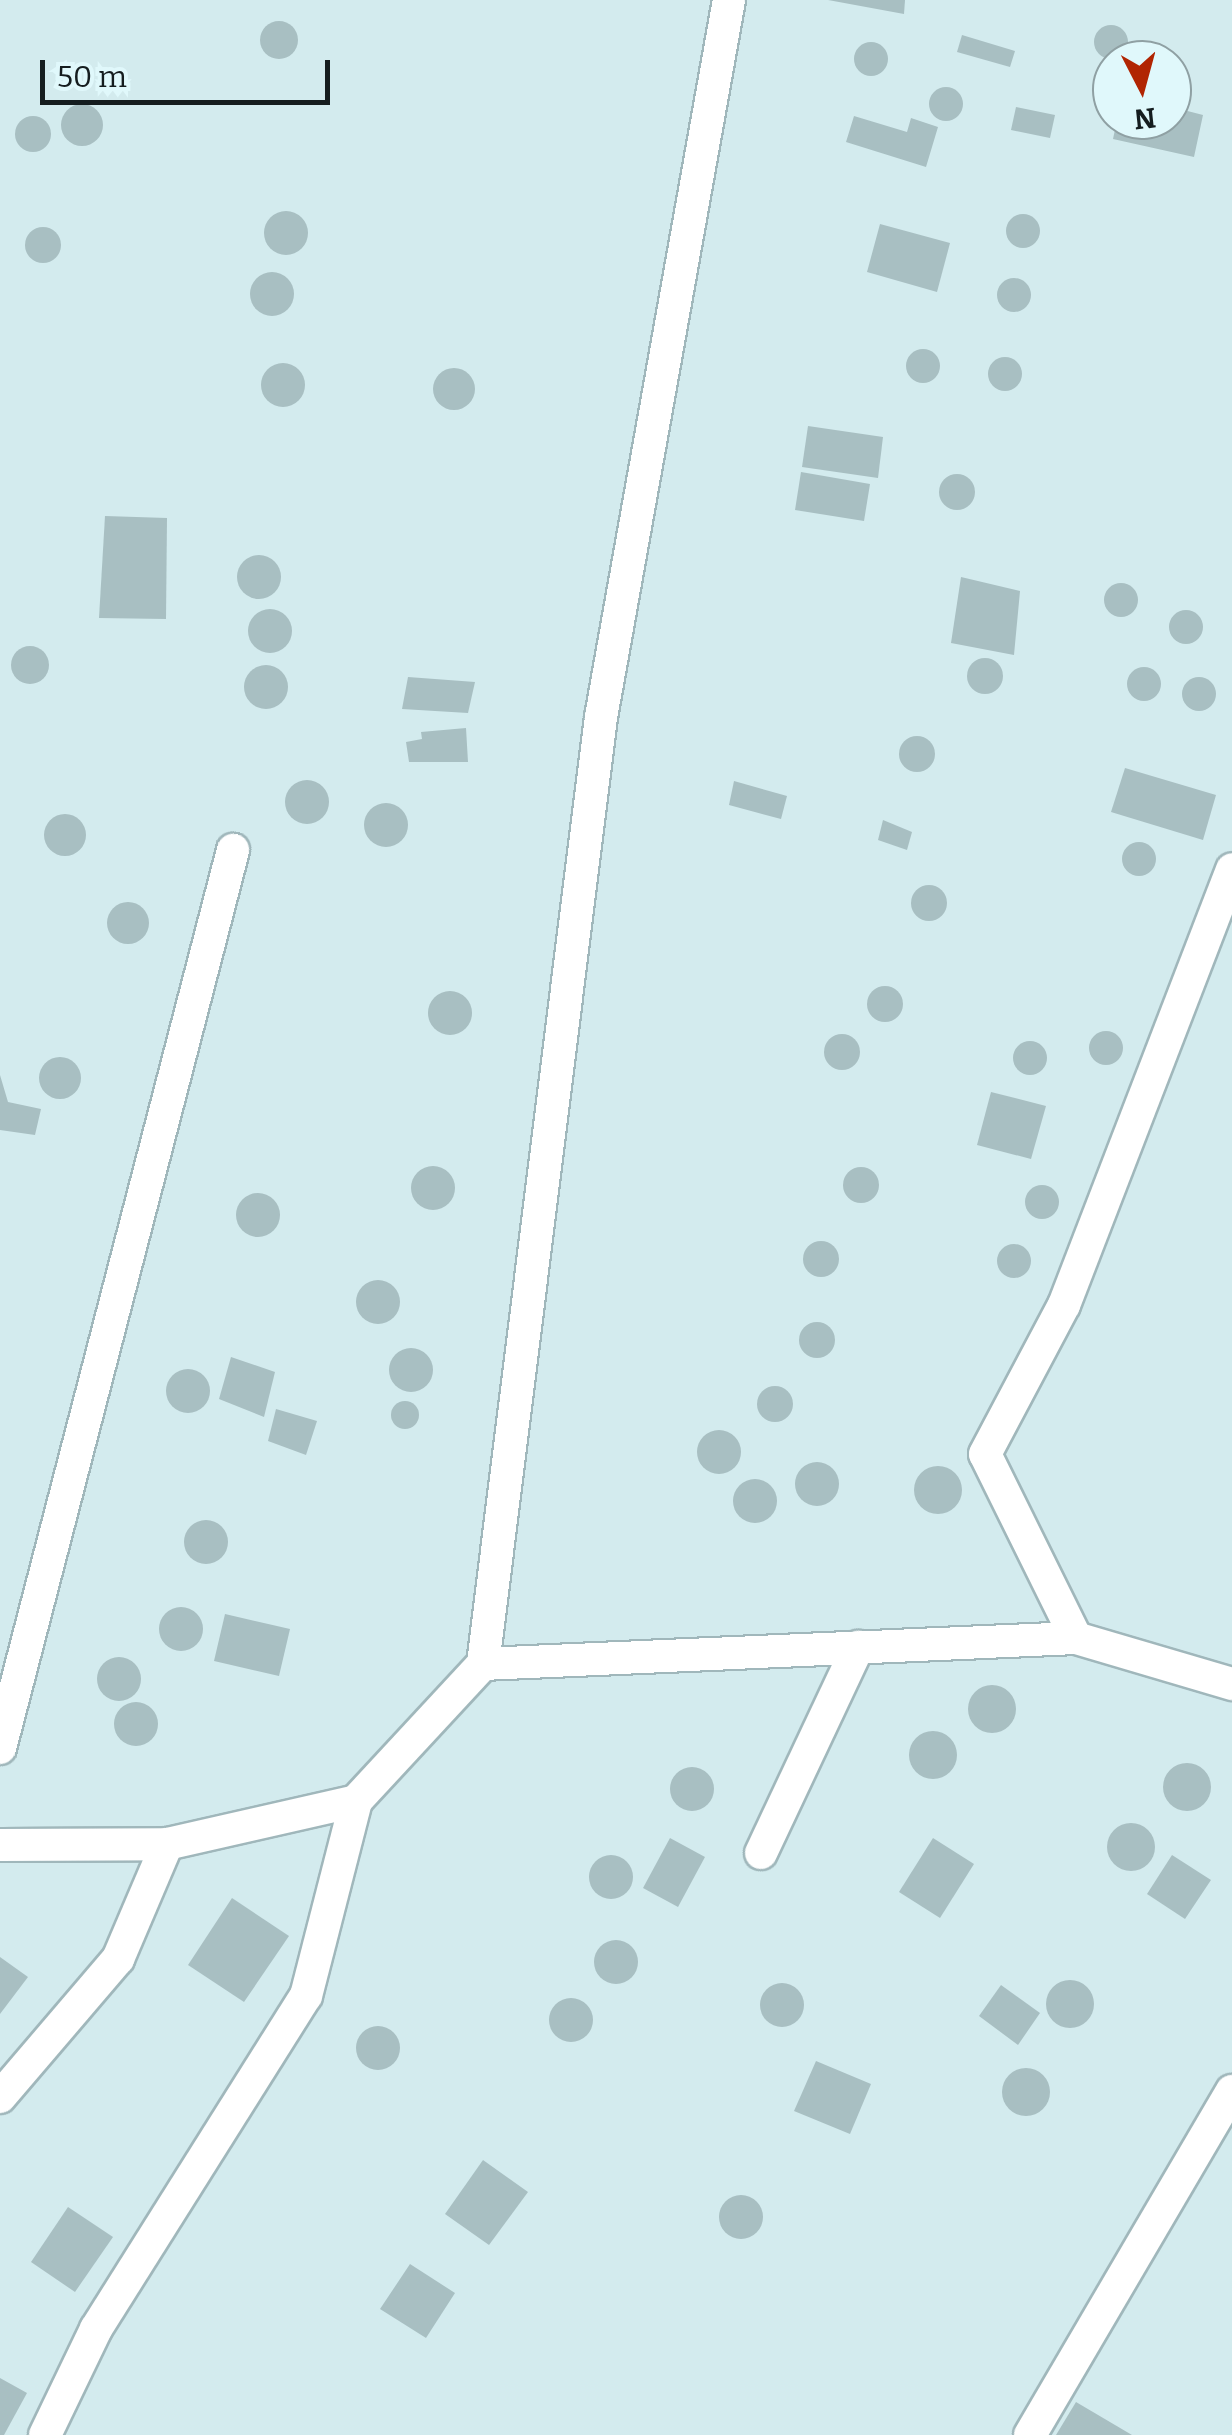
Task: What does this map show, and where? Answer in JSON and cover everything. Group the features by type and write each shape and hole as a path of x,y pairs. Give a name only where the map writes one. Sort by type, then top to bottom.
{"street":[{"path":"44,2435 96,2329 306,1996 356,1801 483,1664 601,717 729,0"},
{"path":"0,1748 233,850"},
{"path":"1076,1638 985,1454 1064,1305 1232,870"},
{"path":"483,1664 1076,1638 1232,1684"},
{"path":"760,1853 858,1647"},
{"path":"0,1845 166,1844 356,1801"},
{"path":"0,2098 118,1959 166,1844"},
{"path":"1030,2435 1232,2091"}],"building":[{"path":"828,0 905,0 904,14"},
{"path":"279,21 293,26 298,40 293,54 279,59 265,54 260,40 265,26"},
{"path":"1111,25 1123,30 1127,40 1095,40 1099,30"},
{"path":"962,35 1015,51 1010,67 957,52"},
{"path":"871,42 883,47 888,59 883,71 871,76 859,71 854,59 859,47"},
{"path":"946,87 958,92 963,104 958,116 946,121 934,116 929,104 934,92"},
{"path":"82,104 97,110 103,125 97,140 82,146 67,140 61,125 67,110"},
{"path":"1016,107 1055,115 1050,138 1011,130"},
{"path":"1192,112 1203,115 1194,157 1118,140 1192,140"},
{"path":"33,116 45,122 51,134 45,146 33,152 21,146 15,134 21,122"},
{"path":"854,116 907,132 911,118 938,127 926,167 846,142"},
{"path":"286,211 302,217 308,233 302,249 286,255 270,249 264,233 270,217"},
{"path":"1023,214 1035,219 1040,231 1035,243 1023,248 1011,243 1006,231 1011,219"},
{"path":"880,224 950,243 937,292 867,272"},
{"path":"43,227 55,233 61,245 55,257 43,263 31,257 25,245 31,233"},
{"path":"272,272 288,278 294,294 288,310 272,316 256,310 250,294 256,278"},
{"path":"1014,278 1026,283 1031,295 1026,307 1014,312 1002,307 997,295 1002,283"},
{"path":"923,349 935,354 940,366 935,378 923,383 911,378 906,366 911,354"},
{"path":"1005,357 1017,362 1022,374 1017,386 1005,391 993,386 988,374 993,362"},
{"path":"283,363 299,369 305,385 299,401 283,407 267,401 261,385 267,369"},
{"path":"454,368 469,374 475,389 469,404 454,410 439,404 433,389 439,374"},
{"path":"808,426 883,437 878,478 802,467"},
{"path":"801,472 870,484 864,521 795,510"},
{"path":"957,474 970,479 975,492 970,505 957,510 944,505 939,492 944,479"},
{"path":"105,516 167,518 166,619 99,618"},
{"path":"259,555 275,561 281,577 275,593 259,599 243,593 237,577 243,561"},
{"path":"961,577 1020,591 1014,655 951,643"},
{"path":"1121,583 1133,588 1138,600 1133,612 1121,617 1109,612 1104,600 1109,588"},
{"path":"270,609 286,615 292,631 286,647 270,653 254,647 248,631 254,615"},
{"path":"1186,610 1198,615 1203,627 1198,639 1186,644 1174,639 1169,627 1174,615"},
{"path":"30,646 44,651 49,665 44,679 30,684 16,679 11,665 16,651"},
{"path":"985,658 998,663 1003,676 998,689 985,694 972,689 967,676 972,663"},
{"path":"266,665 282,671 288,687 282,703 266,709 250,703 244,687 250,671"},
{"path":"1144,667 1156,672 1161,684 1156,696 1144,701 1132,696 1127,684 1132,672"},
{"path":"408,677 475,682 468,713 402,709"},
{"path":"1199,677 1211,682 1216,694 1211,706 1199,711 1187,706 1182,694 1187,682"},
{"path":"466,728 468,762 409,762 406,742 422,739 421,732"},
{"path":"917,736 930,741 935,754 930,767 917,772 904,767 899,754 904,741"},
{"path":"1125,768 1216,795 1203,840 1111,812"},
{"path":"307,780 323,786 329,802 323,818 307,824 291,818 285,802 291,786"},
{"path":"734,781 787,796 781,819 729,805"},
{"path":"386,803 402,809 408,825 402,841 386,847 370,841 364,825 370,809"},
{"path":"65,814 80,820 86,835 80,850 65,856 50,850 44,835 50,820"},
{"path":"883,820 912,832 907,850 878,840"},
{"path":"1139,842 1151,847 1156,859 1151,871 1139,876 1127,871 1122,859 1127,847"},
{"path":"929,885 942,890 947,903 942,916 929,921 916,916 911,903 916,890"},
{"path":"128,902 143,908 149,923 143,938 128,944 113,938 107,923 113,908"},
{"path":"885,986 898,991 903,1004 898,1017 885,1022 872,1017 867,1004 872,991"},
{"path":"450,991 466,997 472,1013 466,1029 450,1035 434,1029 428,1013 434,997"},
{"path":"1106,1031 1118,1036 1123,1048 1118,1060 1106,1065 1094,1060 1089,1048 1094,1036"},
{"path":"842,1034 855,1039 860,1052 855,1065 842,1070 829,1065 824,1052 829,1039"},
{"path":"1030,1041 1042,1046 1047,1058 1042,1070 1030,1075 1018,1070 1013,1058 1018,1046"},
{"path":"60,1057 75,1063 81,1078 75,1093 60,1099 45,1093 39,1078 45,1063"},
{"path":"0,1075 8,1102 41,1109 35,1135 0,1130"},
{"path":"991,1092 1046,1106 1031,1159 977,1145"},
{"path":"433,1166 449,1172 455,1188 449,1204 433,1210 417,1204 411,1188 417,1172"},
{"path":"861,1167 874,1172 879,1185 874,1198 861,1203 848,1198 843,1185 848,1172"},
{"path":"1042,1185 1054,1190 1059,1202 1054,1214 1042,1219 1030,1214 1025,1202 1030,1190"},
{"path":"258,1193 274,1199 280,1215 274,1231 258,1237 242,1231 236,1215 242,1199"},
{"path":"821,1241 834,1246 839,1259 834,1272 821,1277 808,1272 803,1259 808,1246"},
{"path":"1014,1244 1026,1249 1031,1261 1026,1273 1014,1278 1002,1273 997,1261 1002,1249"},
{"path":"378,1280 394,1286 400,1302 394,1318 378,1324 362,1318 356,1302 362,1286"},
{"path":"817,1322 830,1327 835,1340 830,1353 817,1358 804,1353 799,1340 804,1327"},
{"path":"411,1348 427,1354 433,1370 427,1386 411,1392 395,1386 389,1370 395,1354"},
{"path":"231,1357 275,1372 264,1417 219,1399"},
{"path":"188,1369 204,1375 210,1391 204,1407 188,1413 172,1407 166,1391 172,1375"},
{"path":"775,1386 788,1391 793,1404 788,1417 775,1422 762,1417 757,1404 762,1391"},
{"path":"405,1401 415,1405 419,1415 415,1425 405,1429 395,1425 391,1415 395,1405"},
{"path":"276,1409 317,1421 306,1455 268,1441"},
{"path":"719,1430 735,1436 741,1452 735,1468 719,1474 703,1468 697,1452 703,1436"},
{"path":"817,1462 833,1468 839,1484 833,1500 817,1506 801,1500 795,1484 801,1468"},
{"path":"938,1466 955,1473 962,1490 955,1507 938,1514 921,1507 914,1490 921,1473"},
{"path":"755,1479 771,1485 777,1501 771,1517 755,1523 739,1517 733,1501 739,1485"},
{"path":"206,1520 222,1526 228,1542 222,1558 206,1564 190,1558 184,1542 190,1526"},
{"path":"181,1607 197,1613 203,1629 197,1645 181,1651 165,1645 159,1629 165,1613"},
{"path":"225,1614 290,1629 279,1676 214,1661"},
{"path":"119,1657 135,1663 141,1679 135,1695 119,1701 103,1695 97,1679 103,1663"},
{"path":"992,1685 1009,1692 1016,1709 1009,1726 992,1733 975,1726 968,1709 975,1692"},
{"path":"136,1702 152,1708 158,1724 152,1740 136,1746 120,1740 114,1724 120,1708"},
{"path":"933,1731 950,1738 957,1755 950,1772 933,1779 916,1772 909,1755 916,1738"},
{"path":"1187,1763 1204,1770 1211,1787 1204,1804 1187,1811 1170,1804 1163,1787 1170,1770"},
{"path":"692,1767 708,1773 714,1789 708,1805 692,1811 676,1805 670,1789 676,1773"},
{"path":"1131,1823 1148,1830 1155,1847 1148,1864 1131,1871 1114,1864 1107,1847 1114,1830"},
{"path":"670,1838 705,1857 678,1907 643,1888"},
{"path":"933,1838 974,1864 940,1918 899,1892"},
{"path":"611,1855 627,1861 633,1877 627,1893 611,1899 595,1893 589,1877 595,1861"},
{"path":"1172,1855 1211,1880 1185,1919 1147,1894"},
{"path":"232,1898 289,1936 244,2002 188,1965"},
{"path":"616,1940 632,1946 638,1962 632,1978 616,1984 600,1978 594,1962 600,1946"},
{"path":"0,1957 28,1977 0,2014"},
{"path":"1070,1980 1087,1987 1094,2004 1087,2021 1070,2028 1053,2021 1046,2004 1053,1987"},
{"path":"782,1983 798,1989 804,2005 798,2021 782,2027 766,2021 760,2005 766,1989"},
{"path":"1001,1985 1040,2013 1018,2045 979,2016"},
{"path":"571,1998 587,2004 593,2020 587,2036 571,2042 555,2036 549,2020 555,2004"},
{"path":"378,2026 394,2032 400,2048 394,2064 378,2070 362,2064 356,2048 362,2032"},
{"path":"816,2061 871,2084 850,2134 794,2111"},
{"path":"1026,2068 1043,2075 1050,2092 1043,2109 1026,2116 1009,2109 1002,2092 1009,2075"},
{"path":"483,2160 528,2192 489,2245 445,2214"},
{"path":"741,2195 757,2201 763,2217 757,2233 741,2239 725,2233 719,2217 725,2201"},
{"path":"68,2207 113,2237 75,2292 31,2262"},
{"path":"410,2264 455,2293 426,2338 380,2309"},
{"path":"0,2378 27,2393 4,2435 0,2435"},
{"path":"1076,2402 1132,2435 1056,2435"}]}
